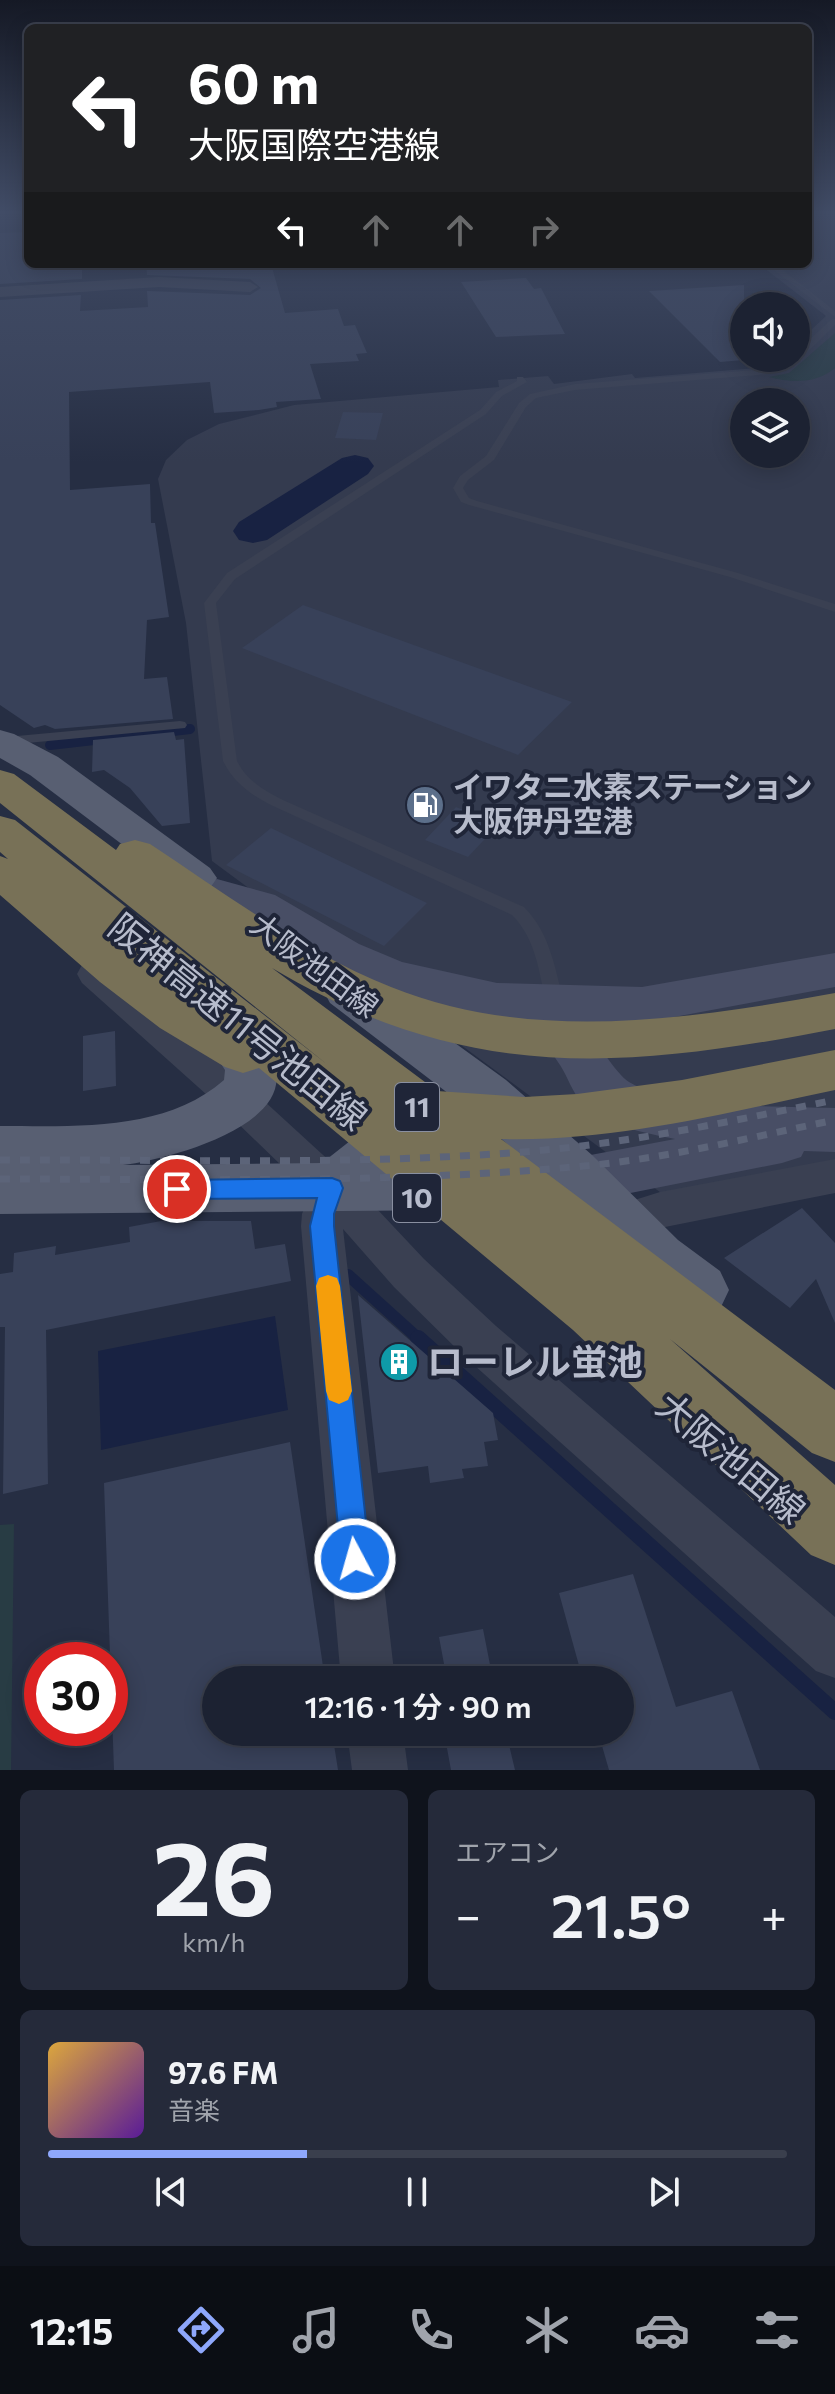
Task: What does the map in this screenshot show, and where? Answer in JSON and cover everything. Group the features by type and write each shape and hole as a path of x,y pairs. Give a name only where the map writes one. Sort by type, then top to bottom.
{"highway":[{"path":"15,771 272,946 373,1000 426,1019 531,1040 588,1043 698,1035 835,1011"},
{"name":"阪神高速11号池田線","path":"15,771 835,1430"},
{"name":"阪神高速11号池田線","path":"0,830 594,1310 835,1531"},
{"name":"11","path":"0,871 124,976 173,1013 281,1072 347,1096 455,1117 551,1118 726,1092 835,1070"},
{"name":"11","path":"594,1310 835,1505"}],"main road":[{"name":"大阪池田線","path":"0,742 15,771 217,894 488,1095 580,1180 657,1258 835,1392"},
{"path":"15,771 41,780 109,851 208,937 400,1092 407,1104 408,1117 369,1178"},
{"name":"大阪池田線","path":"0,850 232,1042 369,1178 835,1544"},
{"path":"0,1148 77,1148 144,1139 187,1128 239,1101 250,1088 253,1079 250,1066 232,1042"},
{"path":"0,1190 369,1178 580,1180"}],"street":[{"path":"0,894 239,1101 369,1178 409,1273 480,1341 835,1652"},
{"path":"217,894 259,906 343,956 392,977 497,1001 566,1026 625,1006 835,970"},
{"path":"566,1026 595,1084 610,1096 638,1108 747,1126 835,1131"},
{"path":"580,1180 835,1131"},
{"path":"621,1222 660,1210 835,1176"},
{"path":"367,1666 322,1214 369,1178"},
{"path":"377,1746 380,1770"}],"lane":[{"path":"812,297 835,315"},
{"path":"810,344 835,321"},
{"path":"767,372 606,384 533,396 522,405 490,458 464,478 458,488 465,500 473,503 734,575 835,608"},
{"path":"520,379 522,382 499,394 483,412 231,576 210,603 230,761 239,777 278,803 489,895 518,911 530,922 538,939 566,1026"},
{"path":"0,742 180,725"}],"shaded area":[{"path":"810,297 835,297 835,1167 672,1201 212,861 186,623 158,479 166,460 187,440 219,424 294,405 499,387 498,380 548,376 554,384 632,374 635,378 730,370 810,372 810,331 826,316 810,304"},
{"path":"835,333 835,368 828,373 804,381 769,377 790,372 810,372 810,355"},
{"path":"14,1524 11,1770 0,1770 0,1525"}],"water":[{"path":"275,1316 288,1410 101,1450 98,1351"}],"building":[{"path":"81,297 80,311 148,307 147,297 280,297 285,313 338,309 344,326 355,325 367,353 356,354 359,361 310,364 321,399 276,402 277,407 259,410 214,413 210,382 69,392 70,490 150,484 151,523 155,523 169,617 147,620 144,679 167,677 173,719 34,728 0,705 0,300"},
{"path":"470,297 545,297 565,334 496,337"},
{"path":"655,297 730,297 730,361 720,362"},
{"path":"343,412 383,413 376,440 335,438"},
{"path":"303,605 572,702 518,755 242,648"},
{"path":"174,732 176,740 184,739 190,823 162,826 130,788 104,770 92,772 93,740"},
{"path":"456,807 499,824 468,857 425,840"},
{"path":"271,828 427,903 384,946 226,865"},
{"path":"115,1031 116,1086 83,1091 83,1036"},
{"path":"802,1208 835,1243 835,1323 816,1279 790,1308 724,1258"},
{"path":"161,1221 251,1221 255,1249 285,1244 291,1281 46,1330 48,1484 3,1494 5,1327 0,1327 0,1274 13,1272 14,1253 56,1246 55,1255 130,1242 129,1227"},
{"name":"ローレル蛍池","path":"358,1295 493,1413 498,1440 484,1442 488,1466 462,1469 464,1478 430,1483 428,1466 378,1473"},
{"path":"290,1442 323,1666 202,1666 202,1746 334,1746 338,1770 114,1770 113,1746 128,1746 128,1642 110,1642 104,1483"},
{"path":"633,1574 676,1707 732,1691 760,1770 609,1770 602,1746 634,1746 634,1666 579,1666 559,1593"},
{"path":"483,1629 490,1666 444,1666 439,1637"},
{"path":"447,1746 509,1746 515,1770 451,1770"}],"waterway":[{"path":"253,531 355,466"},
{"path":"50,745 190,729 184,730"},
{"path":"348,1275 420,1340"},
{"path":"418,1338 835,1712"}],"railway":[{"path":"0,1160 268,1161 468,1156 573,1147 648,1136 835,1100"},
{"path":"0,1179 292,1179 511,1172 647,1158 835,1120"}],"slow traffic":[{"path":"328,1286 339,1391"}],"place":[{"name":"イワタニ水素ステーション 大阪伊丹空港","path":"425,805"},
{"name":"ローレル蛍池","path":"399,1362"}],"route":[{"path":"177,1189 332,1188 322,1214 322,1226 355,1559"}]}
